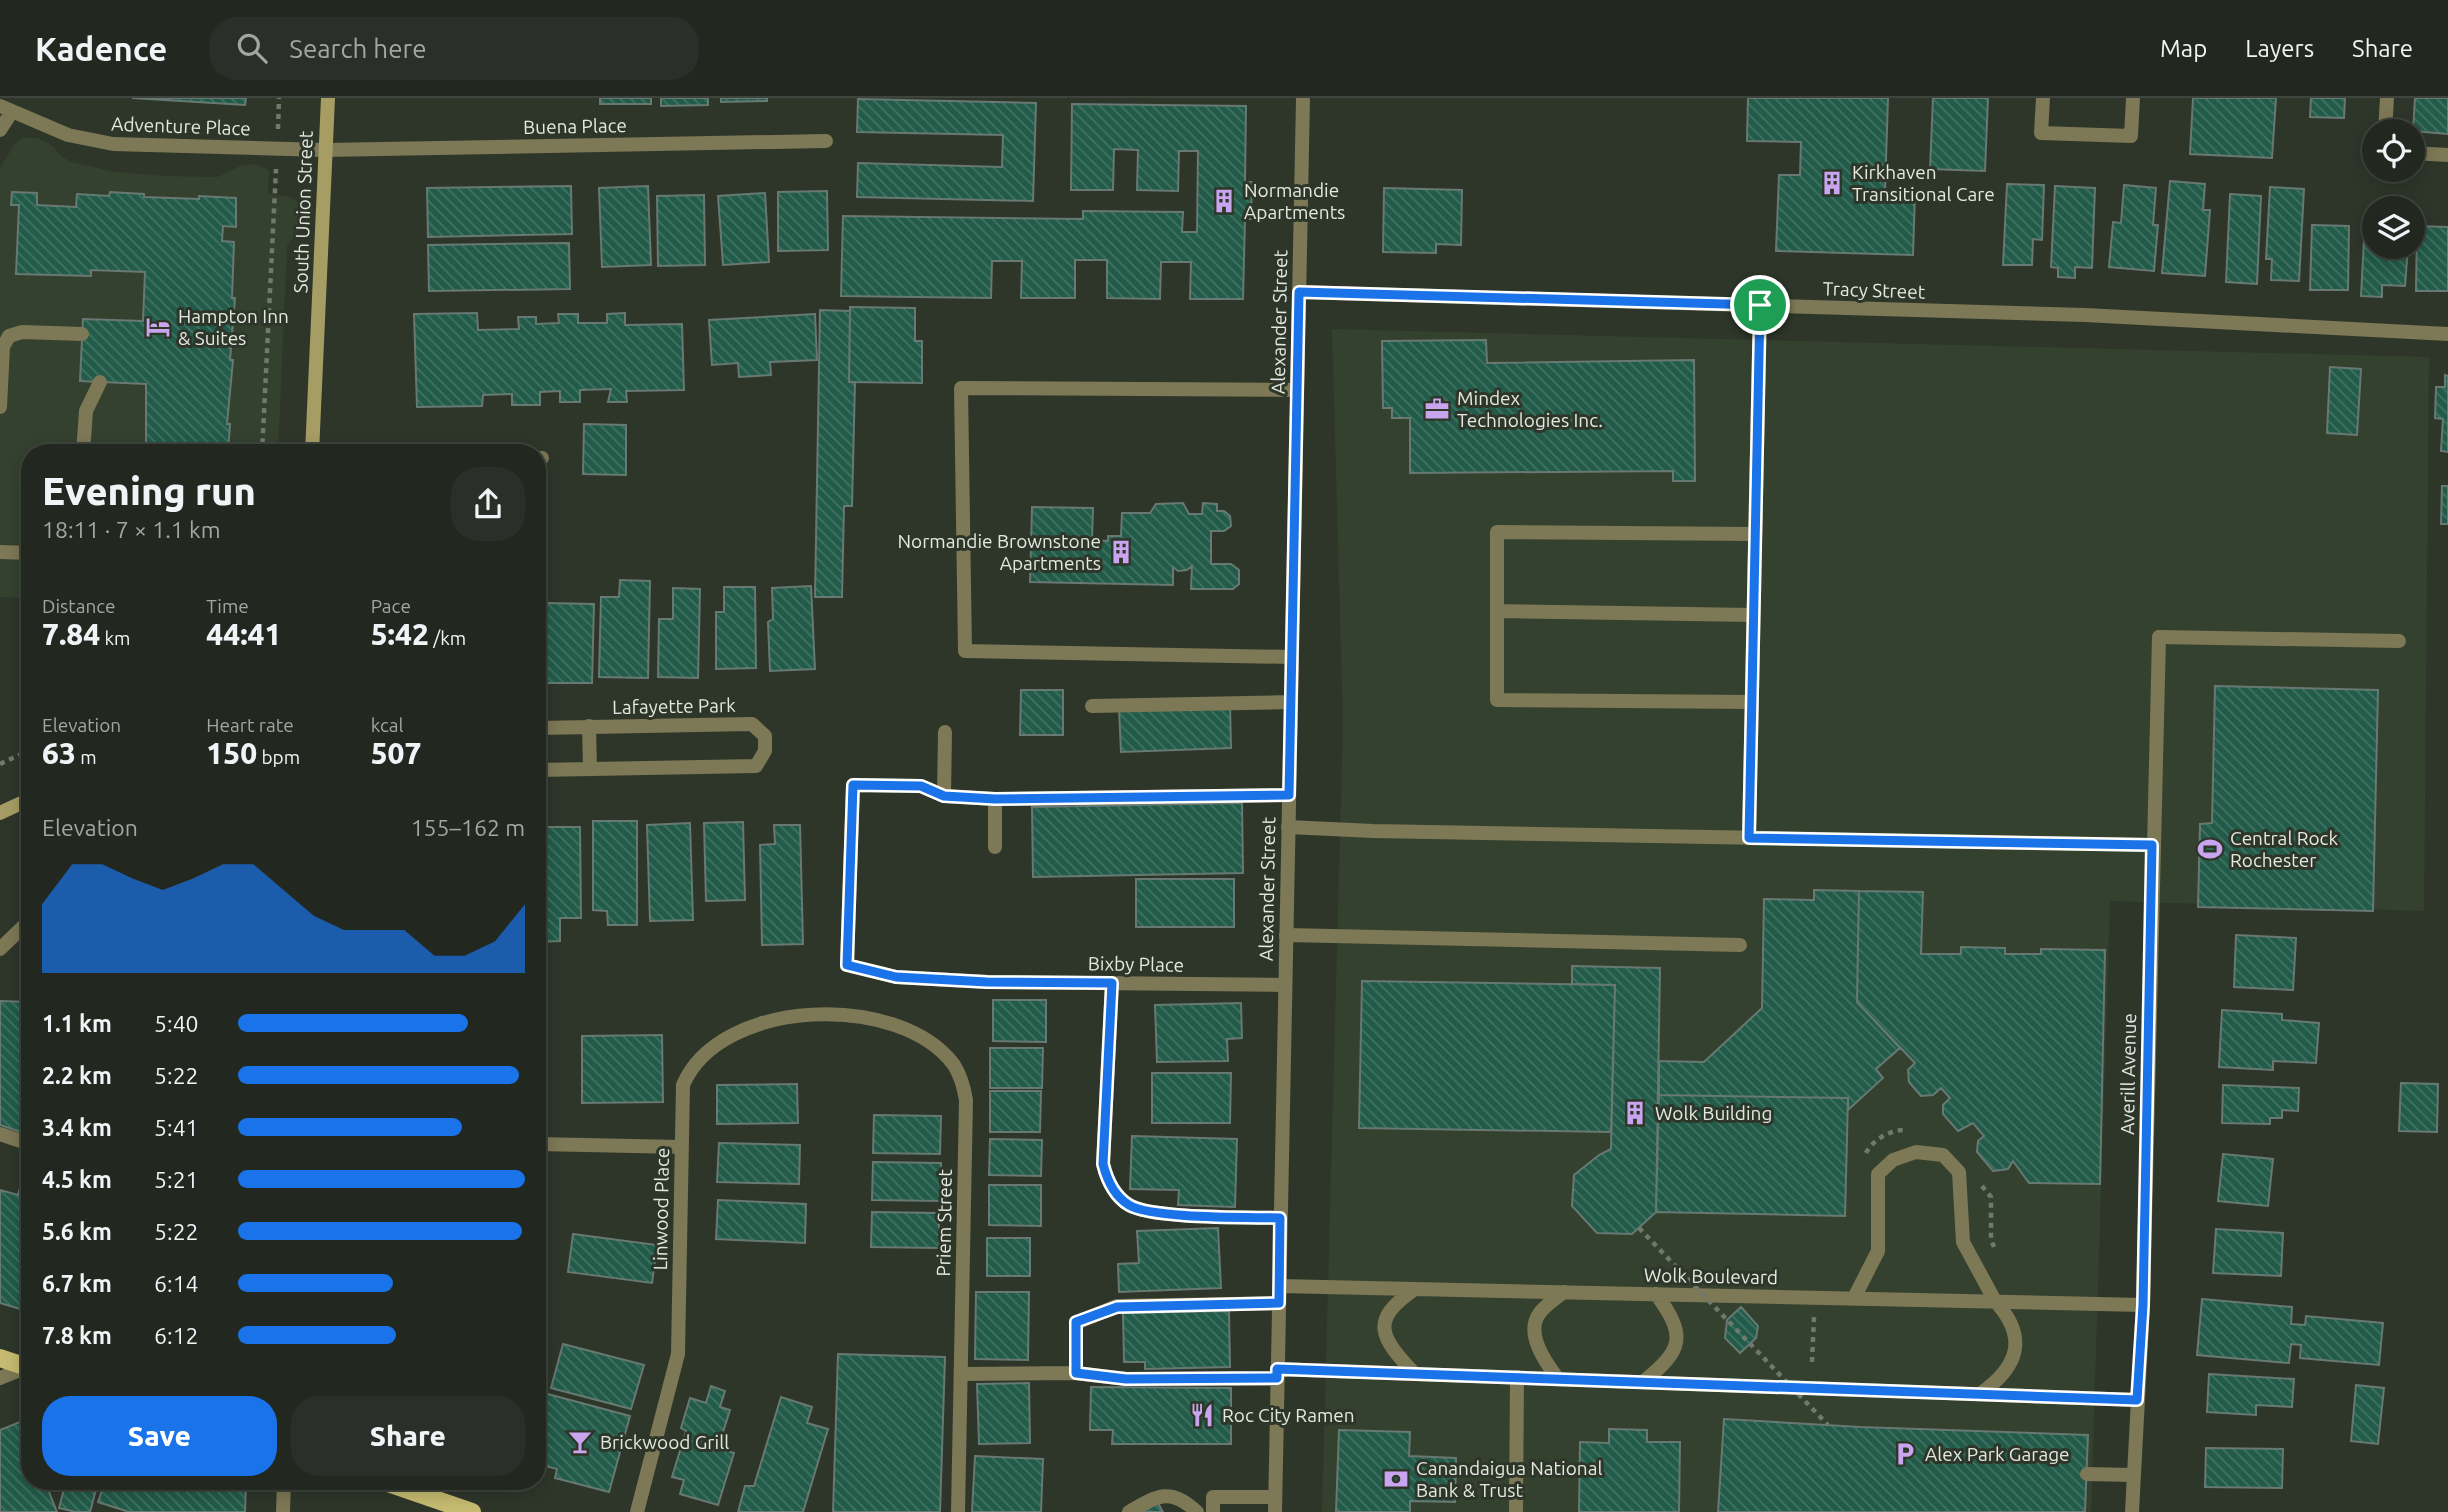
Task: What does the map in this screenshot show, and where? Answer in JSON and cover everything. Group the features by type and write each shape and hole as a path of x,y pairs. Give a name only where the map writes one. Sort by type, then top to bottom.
{"main road":[{"name":"South Union Street","path":"313,444 327,98"},
{"path":"0,813 21,803"},
{"path":"0,1358 21,1365"},
{"path":"408,1490 472,1512"}],"street":[{"name":"Alexander Street","path":"1275,1512 1303,98"},
{"path":"2043,98 2041,133 2131,136 2133,98"},
{"path":"2385,119 2386,98"},
{"name":"Adventure Place","path":"6,109 68,135 113,144 324,150"},
{"path":"0,130 6,109"},
{"name":"Buena Place","path":"324,150 826,141"},
{"path":"2425,154 2448,155"},
{"name":"Tracy Street","path":"1299,292 2085,315 2448,334"},
{"path":"1749,838 1760,305"},
{"path":"0,407 3,347 9,336 22,332 82,334"},
{"path":"84,444 86,411 100,382"},
{"path":"1291,657 965,651 961,388 1297,390"},
{"path":"1752,702 1497,700 1497,532 1755,534"},
{"path":"0,552 21,553"},
{"path":"1497,611 1754,615"},
{"name":"Averill Avenue","path":"2132,1512 2143,1305 2158,637 2399,641"},
{"path":"1092,705 1291,702"},
{"name":"Lafayette Park","path":"546,728 752,724 765,736 765,751 756,766 546,770"},
{"path":"589,726 590,769"},
{"path":"945,733 944,796 995,799 1289,795"},
{"name":"Bixby Place","path":"944,796 921,786 853,785 847,965 896,977 987,982 1285,985"},
{"path":"995,799 995,847"},
{"path":"1288,827 2152,845"},
{"path":"0,949 21,929"},
{"path":"1286,935 1740,945"},
{"path":"1112,983 1103,1164 1109,1184 1128,1205 1152,1213 1280,1218"},
{"name":"Linwood Place","path":"637,1512 678,1354 683,1085 690,1069 702,1055 739,1033 779,1020 814,1015 841,1015"},
{"name":"Priem Street","path":"841,1015 865,1016 895,1024 921,1036 944,1054 963,1083 966,1100 958,1512"},
{"path":"0,1134 21,1141"},
{"path":"546,1144 681,1147"},
{"path":"1854,1298 1878,1251 1878,1174 1893,1160 1916,1152 1943,1155 1959,1172 1963,1242 1995,1301 2014,1327 2017,1345 1999,1381 1980,1394"},
{"name":"Wolk Boulevard","path":"1279,1286 2143,1305"},
{"path":"1415,1289 1394,1304 1385,1320 1384,1334 1396,1354 1415,1374"},
{"path":"1558,1379 1538,1345 1534,1328 1537,1315 1564,1292"},
{"path":"1643,1382 1666,1364 1678,1331 1672,1315 1656,1294"},
{"path":"1076,1373 1076,1322 1117,1307 1279,1303"},
{"path":"0,1378 21,1370"},
{"path":"961,1374 1076,1373 1126,1379 1277,1374 1415,1374 2137,1400"},
{"path":"1516,1512 1517,1377"},
{"path":"2087,1474 2133,1475"},
{"path":"283,1512 284,1490"},
{"path":"1129,1512 1151,1499 1170,1496 1184,1499 1197,1512"},
{"path":"1213,1512 1213,1497 1275,1497"}],"path":[{"path":"262,444 274,219"},
{"path":"0,764 21,754"},
{"path":"1864,1157 1868,1147 1883,1136 1902,1129 1917,1131"},
{"path":"1973,1176 1991,1196 1990,1239 1998,1258"},
{"path":"1639,1228 1828,1425"},
{"path":"1812,1362 1814,1310"}],"shaded area":[{"path":"23,138 38,138 54,147 61,156 71,162 116,172 165,176 218,177 240,166 255,164 269,170 268,194 291,197 299,206 299,230 287,246 278,444 21,444 21,598 0,597 0,168 14,145"},
{"path":"1332,329 2429,357 2424,911 2110,901 2091,1512 1322,1512 1343,723"}],"building":[{"path":"132,98 246,98 245,105"},
{"path":"600,98 651,98 651,104 600,104"},
{"path":"661,98 708,98 708,105 661,106"},
{"path":"721,98 767,98 767,101 721,102"},
{"name":"Kirkhaven Transitional Care","path":"1748,98 1888,98 1885,191 1915,192 1913,255 1776,251 1779,175 1800,175 1801,142 1747,141"},
{"path":"1933,98 1988,98 1985,171 1930,169"},
{"path":"2193,98 2276,98 2272,158 2190,154"},
{"path":"2311,98 2345,98 2344,118 2310,117"},
{"path":"2415,98 2448,98 2448,134 2425,132 2425,119 2414,119"},
{"path":"858,99 1036,103 1033,201 857,197 858,163 1002,167 1003,135 857,132"},
{"name":"Normandie Apartments","path":"1072,104 1246,106 1245,182 1252,182 1251,219 1245,219 1243,299 1190,299 1191,262 1161,262 1160,299 1107,298 1107,260 1075,260 1075,298 1021,298 1022,261 992,261 991,298 841,296 843,216 1083,219 1083,211 1183,212 1182,232 1197,232 1198,151 1179,151 1178,191 1137,190 1138,150 1114,149 1113,190 1071,190"},
{"path":"2170,181 2205,184 2203,210 2210,210 2205,276 2162,273"},
{"path":"2007,184 2044,185 2042,240 2033,239 2032,265 2003,265"},
{"path":"2124,185 2156,188 2153,225 2158,225 2154,271 2109,267 2113,222 2121,223"},
{"path":"571,186 572,234 428,237 427,188"},
{"path":"648,186 651,265 602,267 599,188"},
{"path":"2055,186 2095,188 2092,268 2075,267 2075,278 2058,277 2058,268 2051,267"},
{"path":"2270,187 2304,189 2299,281 2271,280 2272,259 2266,259"},
{"path":"1384,188 1462,190 1461,245 1436,244 1436,253 1383,252"},
{"path":"827,191 828,250 778,251 778,192"},
{"name":"Hampton Inn & Suites","path":"12,192 37,193 37,205 76,207 77,194 109,196 110,192 144,194 144,197 236,198 236,227 223,226 222,241 234,242 232,298 235,298 227,424 230,424 229,444 146,444 146,384 80,381 83,319 143,321 145,272 91,270 91,276 16,274 19,205 11,205"},
{"path":"765,193 769,262 723,265 718,196"},
{"path":"2230,194 2261,196 2257,284 2226,282"},
{"path":"704,195 705,265 658,266 657,196"},
{"path":"2312,225 2349,226 2348,290 2310,290"},
{"path":"2425,226 2448,227 2448,291 2416,291 2416,259 2425,259"},
{"path":"569,243 570,289 429,291 428,245"},
{"path":"2363,259 2407,259 2405,286 2382,285 2382,297 2361,296"},
{"path":"850,307 915,308 915,341 922,341 922,383 849,382"},
{"path":"820,310 850,311 849,382 855,382 852,506 844,506 842,597 815,597"},
{"path":"477,313 478,330 519,329 518,317 536,317 536,324 559,323 558,314 578,314 578,323 607,323 607,314 625,313 625,325 682,324 684,390 626,391 627,402 608,402 611,389 580,390 580,402 560,402 560,391 540,392 540,405 512,405 512,394 483,395 482,406 417,407 414,314"},
{"path":"815,314 817,360 770,362 771,375 739,377 738,363 712,365 709,320"},
{"path":"1486,340 1487,363 1694,360 1695,481 1673,481 1673,471 1410,473 1410,418 1392,418 1392,408 1383,408 1382,341"},
{"path":"2330,367 2361,369 2357,435 2327,433"},
{"path":"2445,375 2448,376 2448,452 2441,451 2443,419 2435,418 2436,387 2445,387"},
{"path":"584,424 626,425 626,475 583,474"},
{"path":"2442,486 2448,486 2448,524 2441,524"},
{"name":"Normandie Brownstone Apartments","path":"1183,503 1189,514 1202,514 1203,503 1217,504 1217,511 1224,511 1230,516 1231,526 1224,531 1211,531 1211,564 1231,564 1239,570 1239,584 1233,589 1191,589 1192,566 1178,571 1173,567 1173,585 1030,582 1032,507 1093,508 1092,540 1108,541 1108,536 1121,536 1122,513 1150,513 1156,504"},
{"path":"620,580 650,581 648,678 599,677 601,597 619,597"},
{"path":"811,586 815,669 770,671 768,622 773,619 772,588"},
{"path":"724,587 755,587 756,668 716,669 716,612 724,612"},
{"path":"673,588 700,589 698,678 658,677 659,619 673,619"},
{"path":"546,603 594,604 592,683 546,683"},
{"path":"2215,686 2378,690 2373,911 2198,907 2200,824 2212,823"},
{"path":"1021,690 1063,690 1063,735 1020,735"},
{"path":"1230,705 1231,748 1121,752 1119,709"},
{"path":"1242,803 1243,873 1033,877 1032,807"},
{"path":"593,821 637,821 637,925 608,925 607,911 593,910"},
{"path":"743,822 745,900 706,901 704,823"},
{"path":"690,823 693,920 650,921 647,825"},
{"path":"774,825 800,825 803,944 762,945 760,845 775,844"},
{"path":"546,827 580,827 581,918 560,918 560,941 546,942"},
{"path":"1136,879 1234,879 1234,927 1136,927"},
{"path":"1814,890 1859,891 1857,1002 1900,1048 1876,1069 1883,1078 1848,1110 1848,1098 1659,1095 1659,1061 1704,1062 1762,1008 1764,899 1814,900"},
{"path":"1859,891 1923,892 1921,954 1961,954 1961,947 2005,948 2005,954 2041,954 2041,949 2105,950 2100,1184 2029,1183 2013,1161 2008,1169 1993,1171 1977,1152 1978,1141 1984,1136 1973,1123 1958,1131 1943,1114 1943,1105 1950,1098 1941,1088 1933,1095 1921,1096 1909,1082 1908,1070 1915,1063 1857,1002"},
{"path":"2236,935 2296,938 2293,990 2234,987"},
{"name":"Wolk Building","path":"1572,966 1660,968 1656,1212 1632,1234 1597,1233 1572,1206 1574,1175 1611,1149 1615,985 1572,984"},
{"path":"1362,981 1615,985 1611,1132 1359,1128"},
{"path":"993,1000 1046,1000 1046,1042 993,1041"},
{"path":"0,1001 21,1002 21,1132 0,1125"},
{"path":"1241,1003 1242,1038 1227,1039 1228,1061 1157,1062 1155,1005"},
{"path":"2222,1010 2282,1014 2282,1020 2319,1023 2316,1063 2273,1061 2273,1070 2219,1067"},
{"path":"662,1035 663,1102 582,1103 582,1036"},
{"path":"990,1048 1043,1048 1042,1088 990,1088"},
{"path":"1152,1073 1231,1073 1230,1123 1152,1123"},
{"path":"2401,1083 2438,1084 2437,1132 2399,1131"},
{"path":"797,1084 798,1123 717,1124 717,1085"},
{"path":"2223,1085 2299,1088 2298,1111 2282,1110 2282,1118 2270,1118 2270,1124 2222,1123"},
{"path":"990,1091 1041,1091 1040,1132 990,1132"},
{"path":"1659,1095 1848,1098 1845,1216 1656,1212"},
{"path":"874,1115 941,1116 940,1154 873,1153"},
{"path":"1132,1136 1237,1139 1235,1207 1178,1205 1179,1190 1130,1189"},
{"path":"990,1139 1042,1140 1041,1176 989,1175"},
{"path":"719,1143 800,1145 799,1184 717,1182"},
{"path":"2223,1154 2273,1159 2268,1206 2218,1201"},
{"path":"873,1162 941,1163 941,1201 872,1200"},
{"path":"21,1185 21,1309 0,1303 0,1190 18,1195"},
{"path":"989,1185 1041,1185 1041,1226 989,1225"},
{"path":"718,1200 806,1204 805,1243 716,1239"},
{"path":"872,1212 939,1213 939,1248 871,1247"},
{"path":"1218,1228 1221,1288 1119,1292 1118,1264 1139,1263 1137,1231"},
{"path":"2216,1229 2283,1233 2281,1276 2213,1273"},
{"path":"573,1234 657,1245 652,1283 568,1272"},
{"path":"987,1238 1030,1238 1030,1276 987,1276"},
{"path":"976,1292 1029,1292 1028,1360 975,1359"},
{"path":"2202,1299 2292,1307 2291,1324 2305,1325 2306,1316 2383,1323 2379,1365 2300,1358 2301,1345 2291,1344 2289,1363 2197,1355"},
{"path":"1741,1307 1758,1326 1756,1338 1740,1353 1725,1338 1727,1320"},
{"path":"1229,1311 1230,1367 1145,1369 1145,1362 1124,1362 1123,1313"},
{"path":"563,1344 644,1365 631,1409 551,1388"},
{"path":"838,1354 945,1357 940,1512 833,1512"},
{"path":"2209,1374 2294,1379 2292,1407 2256,1405 2256,1415 2207,1412"},
{"path":"1029,1383 1030,1443 979,1444 977,1384"},
{"path":"2356,1385 2384,1388 2378,1444 2351,1441"},
{"path":"711,1386 725,1391 720,1407 730,1410 718,1448 734,1453 718,1505 680,1494 684,1480 672,1477 686,1431 681,1428 690,1398 706,1403"},
{"path":"1091,1387 1231,1388 1231,1444 1112,1444 1113,1430 1090,1430"},
{"name":"Brickwood Grill","path":"546,1394 630,1416 609,1492 555,1478 557,1469 546,1466"},
{"path":"781,1397 812,1407 807,1423 828,1429 803,1512 738,1512 745,1486 754,1486"},
{"name":"Alex Park Garage","path":"1724,1419 2088,1435 2085,1512 1718,1512"},
{"path":"20,1422 21,1490 48,1490 57,1512 0,1512 0,1430"},
{"path":"1609,1429 1647,1430 1647,1442 1680,1442 1679,1512 1579,1512 1580,1442 1609,1443"},
{"name":"Canandaigua National Bank & Trust","path":"1339,1430 1410,1432 1409,1456 1456,1458 1455,1502 1410,1501 1410,1512 1336,1512"},
{"path":"2206,1448 2283,1449 2282,1488 2205,1487"},
{"path":"975,1456 1043,1459 1041,1512 972,1512"},
{"path":"64,1490 96,1490 90,1512 59,1508"},
{"path":"102,1490 246,1490 245,1512 129,1512 98,1502"},
{"path":"1158,1503 1163,1512 1142,1512"}],"place":[{"name":"Kirkhaven Transitional Care","path":"1832,183"},
{"name":"Normandie Apartments","path":"1224,201"},
{"name":"Hampton Inn & Suites","path":"158,327"},
{"name":"Mindex Technologies Inc.","path":"1437,409"},
{"name":"Normandie Brownstone Apartments","path":"1121,552"},
{"name":"Central Rock Rochester","path":"2210,849"},
{"name":"Wolk Building","path":"1635,1113"},
{"name":"Roc City Ramen","path":"1202,1415"},
{"name":"Brickwood Grill","path":"580,1442"},
{"name":"Alex Park Garage","path":"1905,1454"},
{"name":"Canandaigua National Bank & Trust","path":"1396,1479"}],"route":[{"path":"1299,292 1760,305 1749,838 2152,845 2143,1305 2137,1400 1277,1369 1277,1378 1126,1379 1076,1373 1076,1322 1117,1307 1279,1303 1280,1218 1152,1213 1128,1205 1109,1184 1103,1164 1112,983 987,982 896,977 847,965 853,785 921,786 944,796 995,799 1289,795 1299,292"}]}
